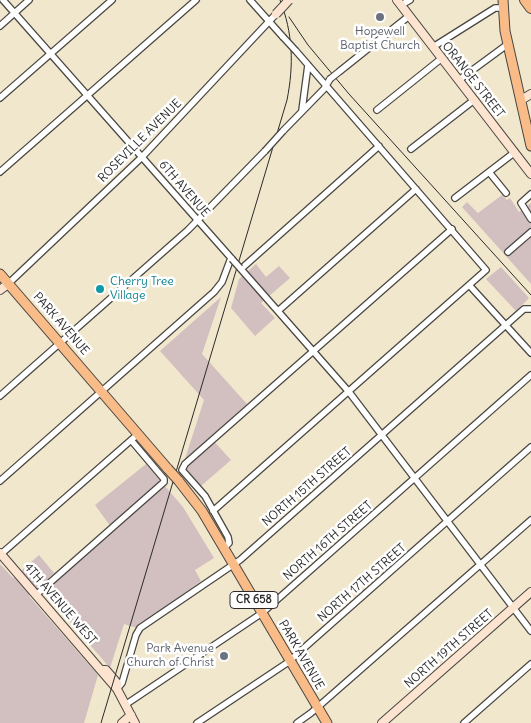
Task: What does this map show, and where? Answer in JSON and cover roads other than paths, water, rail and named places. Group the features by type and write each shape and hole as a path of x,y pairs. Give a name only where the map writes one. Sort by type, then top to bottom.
{"highway":[{"path":"525,0 531,8"}],"main road":[{"path":"503,4 508,44 531,146"},
{"name":"PARK AVENUE","path":"0,274 3,286 58,344 93,387 100,392 134,437 168,468 196,501 327,723"}],"street":[{"name":"6TH AVENUE","path":"4,0 349,392 531,631"},
{"path":"0,26 30,0"},
{"path":"0,98 112,0"},
{"path":"0,172 196,0"},
{"path":"213,511 486,270 250,0"},
{"name":"ROSEVILLE AVENUE","path":"3,286 142,157 289,0"},
{"path":"399,3 410,0"},
{"name":"ORANGE STREET","path":"399,3 531,174"},
{"path":"434,47 503,4"},
{"path":"0,396 198,220 265,151 330,79 409,16"},
{"path":"459,80 508,44"},
{"path":"377,110 442,58"},
{"path":"302,111 308,66"},
{"path":"520,100 531,94"},
{"path":"411,149 474,100"},
{"path":"240,268 379,146"},
{"path":"455,198 514,152"},
{"path":"489,172 506,193"},
{"path":"278,311 416,188"},
{"path":"531,194 521,203 531,219"},
{"path":"314,351 452,229"},
{"path":"508,252 531,232"},
{"path":"0,481 214,292 222,282 232,258"},
{"path":"470,286 531,353"},
{"name":"NORTH 15TH STREET","path":"117,689 122,682 138,630 234,565 524,309 530,308"},
{"name":"PARK AVENUE","path":"224,548 228,545 229,539 202,494 182,470 185,464 314,351"},
{"name":"NORTH 16TH STREET","path":"125,705 262,613 531,375"},
{"path":"0,554 134,437 164,479 164,482 37,594"},
{"name":"NORTH 17TH STREET","path":"197,723 290,660 531,447"},
{"path":"297,723 318,708 531,520"},
{"name":"4TH AVENUE WEST","path":"0,554 102,670 103,674 117,689 135,723"},
{"name":"NORTH 19TH STREET","path":"382,723 531,592"},
{"path":"464,723 531,664"},
{"path":"122,723 130,715"}],"railway":[{"path":"101,723 287,100 291,74 291,49 288,25 280,0"},
{"path":"289,17 308,45 349,94 531,295"}],"place":[{"name":"Hopewell Baptist Church","path":"380,17"},
{"name":"Cherry Tree Village","path":"100,289"},
{"name":"Park Avenue Church of Christ","path":"224,656"}]}
